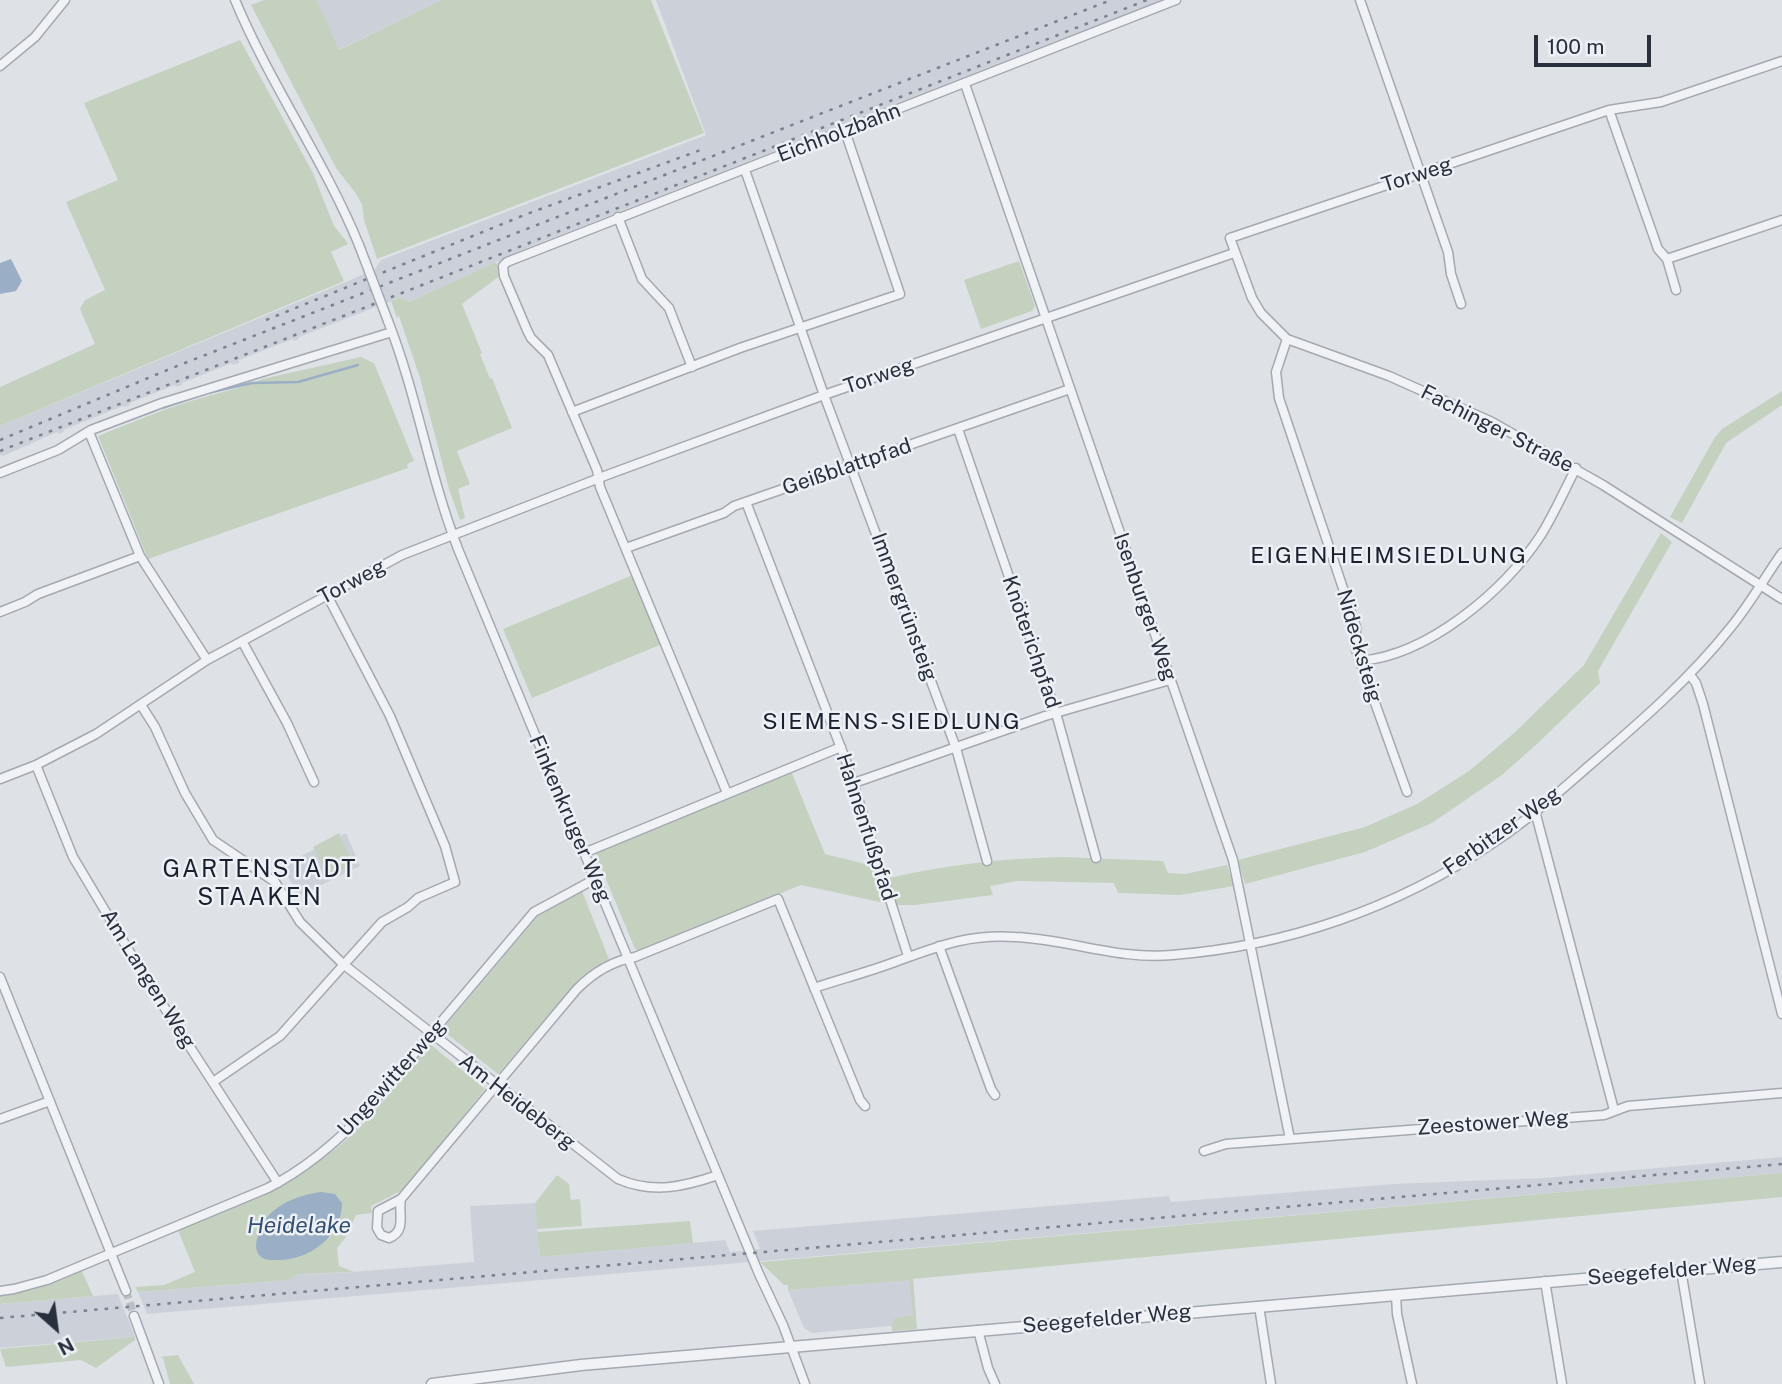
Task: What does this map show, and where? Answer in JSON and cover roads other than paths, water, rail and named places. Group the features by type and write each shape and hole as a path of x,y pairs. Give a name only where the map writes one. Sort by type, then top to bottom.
{"street":[{"path":"0,65 35,37 65,0"},
{"name":"Finkenkruger Weg","path":"235,0 333,188 359,245 411,383 433,474 452,534 805,1384"},
{"name":"Eichholzbahn","path":"572,412 548,355 527,330 504,276 503,265 506,262 1177,0"},
{"path":"1360,0 1449,254 1451,274 1461,304"},
{"name":"Torweg","path":"0,779 36,765 96,734 207,660 242,640 402,555 452,534 824,395 1234,253 1230,238 1609,110 1661,102 1782,61"},
{"name":"Isenburger Weg","path":"965,84 1233,860 1290,1139"},
{"path":"1609,110 1658,249 1667,259 1676,290"},
{"path":"727,793 600,487 572,412 800,327 900,294 845,131"},
{"name":"Immergrünsteig","path":"745,170 824,395 956,748 987,861"},
{"path":"618,217 642,279 669,308 692,367"},
{"path":"1667,259 1782,220"},
{"name":"Fachinger Straße","path":"1234,253 1261,313 1273,328 1287,339 1389,376 1470,411 1576,468 1782,599"},
{"path":"0,473 58,450 89,432 162,402 392,332"},
{"name":"Nidecksteig","path":"1287,339 1276,372 1279,398 1356,627 1355,643 1360,661 1407,792"},
{"name":"Geißblattpfad","path":"626,548 724,513 746,502 1070,389"},
{"name":"Knöterichpfad","path":"958,429 1056,713 1096,858"},
{"path":"89,432 140,556 207,660"},
{"path":"1360,661 1378,659 1408,648 1448,626 1488,595 1518,565 1539,538 1576,468"},
{"name":"Hahnenfußpfad","path":"746,502 854,783 908,956"},
{"name":"Ferbitzer Weg","path":"814,988 966,938 1035,938 1142,957 1173,955 1251,944 1342,920 1400,897 1459,865 1535,811 1657,708 1732,626 1782,552"},
{"path":"0,612 38,594 140,556"},
{"path":"213,1082 279,1036 296,1020 382,922 418,898 455,883 445,846 390,716 327,595"},
{"path":"242,640 287,723 314,782"},
{"path":"1690,675 1696,682 1703,704 1782,1014"},
{"path":"854,783 1056,713 1170,680"},
{"name":"Am Heideberg","path":"141,705 155,727 181,786 205,830 228,851 275,881 300,922 343,964 607,1172 634,1185 656,1189 676,1188 718,1175"},
{"path":"584,853 841,747"},
{"name":"Am Langen Weg","path":"36,765 73,857 144,975 278,1183"},
{"path":"1535,811 1614,1110"},
{"name":"Ungewitterweg","path":"0,1291 33,1285 278,1183 345,1133 534,912 595,879"},
{"path":"401,1199 400,1230 388,1238 381,1236 377,1228 378,1210 401,1199 584,982 598,971 628,958 778,899 860,1100 865,1106"},
{"path":"939,946 995,1095"},
{"path":"0,977 125,1291"},
{"name":"Zeestower Weg","path":"1204,1151 1226,1144 1604,1115 1628,1106 1782,1093"},
{"path":"0,1119 50,1101"},
{"name":"Seegefelder Weg","path":"432,1384 528,1370 1782,1262"},
{"path":"1681,1270 1700,1384"},
{"path":"1545,1282 1562,1384"},
{"path":"1396,1294 1397,1314 1412,1384"},
{"path":"1259,1306 1271,1384"},
{"path":"134,1316 159,1384"},
{"path":"978,1330 995,1384"}],"water":[{"path":"11,259 22,281 16,291 0,294 0,263"},
{"name":"Heidelake","path":"321,1192 335,1194 342,1203 341,1215 331,1235 313,1250 292,1259 270,1260 260,1256 256,1249 257,1240 267,1217 282,1204"}],"waterway":[{"path":"162,408 207,393 252,383 298,382 358,365"},
{"path":"94,433 156,410"}],"tunnel":[{"path":"126,1291 134,1316"}],"railway":[{"path":"0,440 172,368 1111,0"},
{"path":"0,451 1147,0"},
{"path":"266,320 527,214 706,148"},
{"path":"0,1318 1782,1164"}],"district":[{"name":"EIGENHEIMSIEDLUNG","path":"1389,556"},
{"name":"SIEMENS-SIEDLUNG","path":"892,722"},
{"name":"GARTENSTADT STAAKEN","path":"260,884"}]}
